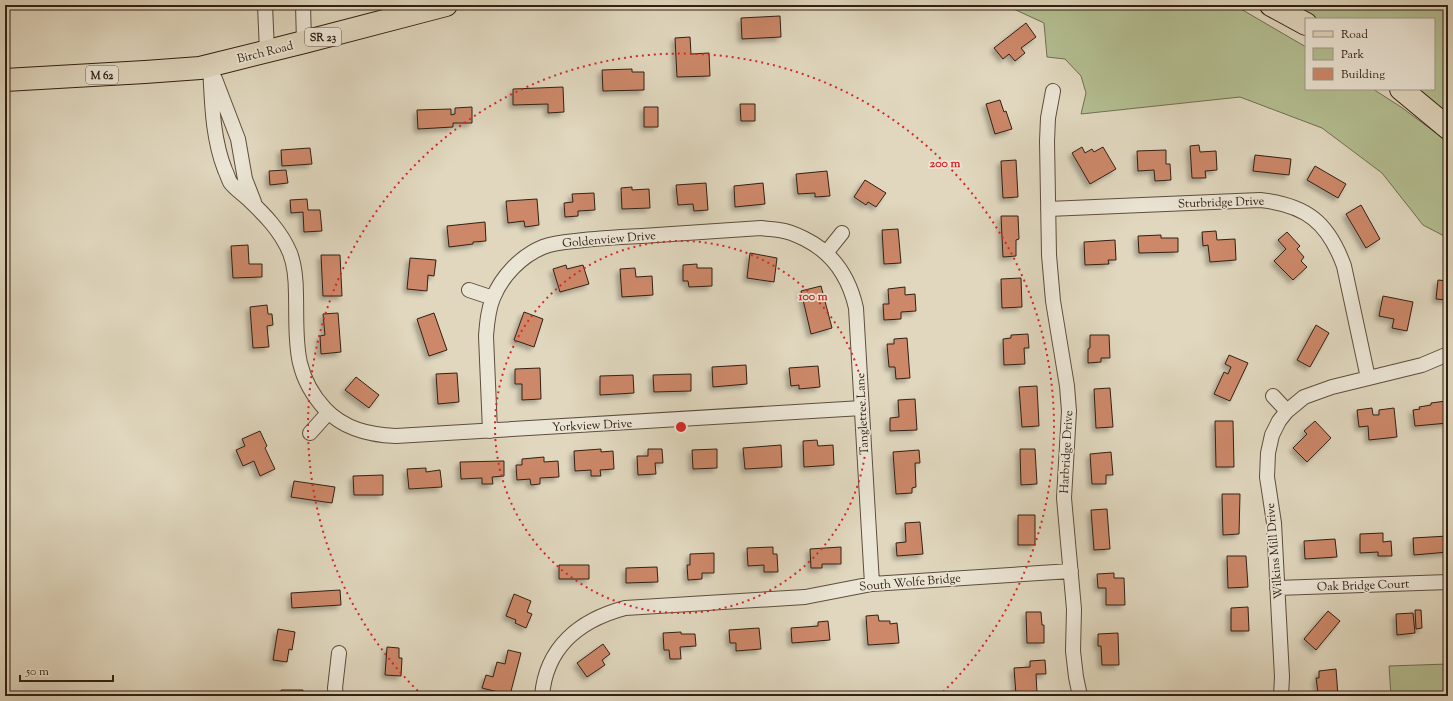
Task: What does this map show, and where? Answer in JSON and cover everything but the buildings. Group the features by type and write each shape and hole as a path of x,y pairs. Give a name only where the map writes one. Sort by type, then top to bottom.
{"main road":[{"name":"Birch Road","path":"205,67 446,5"},
{"path":"1271,5 1305,23"},
{"name":"M 62","path":"5,80 205,67"},
{"path":"1403,90 1448,128"}],"street":[{"path":"265,5 267,52"},
{"path":"302,5 304,42"},
{"path":"205,67 238,139 245,178 255,206"},
{"name":"Yorkview Drive","path":"205,67 217,146 230,182 276,228 285,241 291,254 296,287 298,357 303,377 312,394 328,413 356,430 378,436 396,436 862,408"},
{"name":"Harbridge Drive","path":"1053,91 1048,118 1047,142 1049,255 1053,301 1067,386 1069,411 1064,498 1074,609 1074,652 1076,677 1080,696"},
{"path":"217,146 238,139"},
{"name":"Sturbridge Drive","path":"1048,209 1260,200 1284,203 1306,213 1320,223 1330,235 1340,254 1344,266 1368,378"},
{"name":"Tangletree Lane","path":"701,232 761,228 780,230 795,234 815,244 826,253 842,272 851,288 856,308 872,584"},
{"name":"Goldenview Drive","path":"490,431 486,336 487,321 493,298 508,273 521,261 543,247 559,243 591,239 701,232"},
{"path":"826,253 842,233"},
{"path":"469,290 493,298"},
{"name":"Wilkins Mill Drive","path":"1281,696 1282,677 1274,523 1267,476 1268,453 1272,435 1279,421 1287,411 1304,397 1332,387 1422,366 1448,354"},
{"path":"1273,396 1287,411"},
{"path":"310,433 328,413"},
{"name":"South Wolfe Bridge","path":"542,696 544,682 560,646 582,626 606,613 624,608 805,597 872,584 1070,571"},
{"name":"Oak Bridge Court","path":"1277,588 1448,582"},
{"path":"336,696 335,688 339,653"}],"green space":[{"path":"1005,5 1234,5 1305,46 1305,90 1375,90 1401,107 1440,136 1448,145 1448,238 1423,225 1382,173 1322,128 1240,97 1081,114 1086,93 1081,76 1065,59 1047,57 1044,23"},
{"path":"1296,5 1448,5 1448,114 1418,90 1435,90 1435,18 1316,18"},
{"path":"1448,664 1448,696 1391,696 1389,666"}]}
